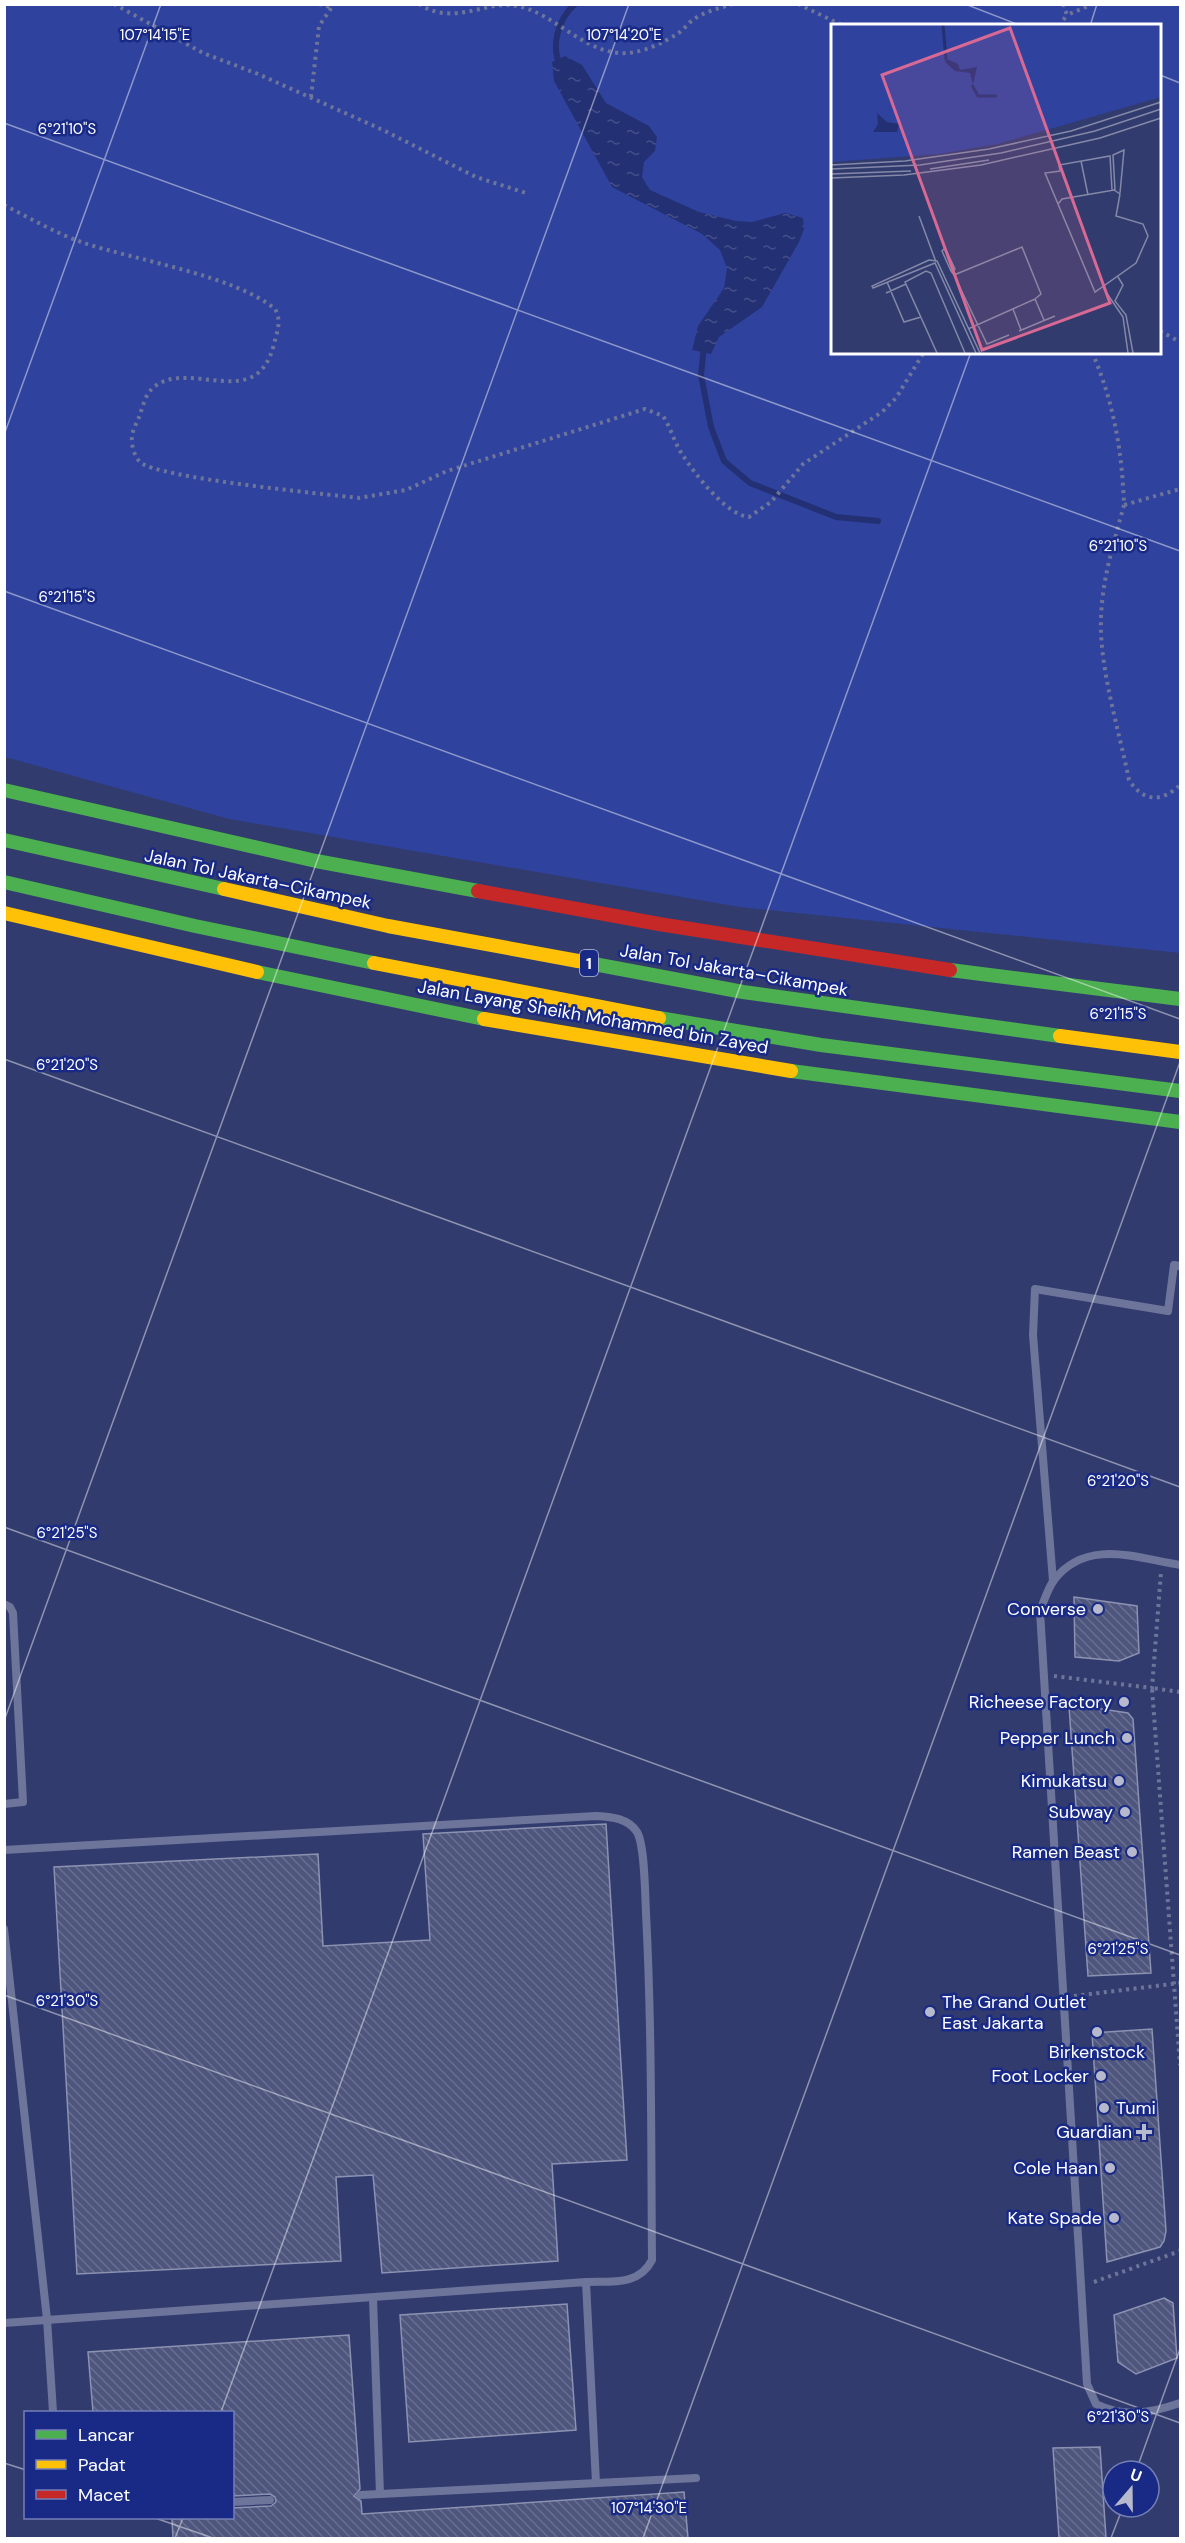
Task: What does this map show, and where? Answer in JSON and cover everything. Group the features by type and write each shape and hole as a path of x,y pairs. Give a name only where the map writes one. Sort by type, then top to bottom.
{"highway":[{"path":"4,790 316,861 659,924 946,970 1180,999"},
{"name":"Jalan Tol Jakarta–Cikampek","path":"4,840 388,926 743,992 1180,1052"},
{"path":"4,882 195,926 587,1006 821,1045 1180,1091"},
{"name":"Jalan Layang Sheikh Mohammed bin Zayed","path":"4,913 201,962 539,1029 982,1097 1180,1122"}],"lane":[{"path":"1053,1581 1033,1335 1035,1289 1168,1311 1174,1265 1180,1266"},
{"path":"1180,1565 1102,1552 1082,1557 1053,1581 1040,1611 1087,2384 1096,2404 1113,2412 1155,2412 1180,2403 1180,2408"},
{"path":"4,1605 10,1607 13,1613 23,1802 4,1804"},
{"path":"4,1850 596,1816 618,1818 630,1825 638,1833 642,1863 651,2008 652,2260 647,2270 632,2280 47,2319 4,2324"},
{"path":"4,1929 47,2319 53,2411"},
{"path":"586,2282 596,2483"},
{"path":"372,2299 380,2494"},
{"path":"360,2495 696,2478"},
{"path":"234,2502 270,2500"}],"path":[{"path":"114,4 203,53 311,98 476,177 529,194"},
{"path":"311,98 317,34 322,20 332,6 319,4"},
{"path":"419,4 438,14 509,5 546,16 574,36 605,51 621,54 638,52 677,34 704,14 733,4"},
{"path":"798,4 840,24"},
{"path":"1064,4 1067,15"},
{"path":"1062,24 1067,15 1093,4"},
{"path":"4,205 82,242 204,277 243,291 270,305 277,314 279,324 272,352 260,370 246,379 226,382 184,378 161,382 152,387 143,406 132,443 140,462 154,469 193,477 359,498 383,495 406,490 447,471 645,409 663,416 681,453 711,491 737,514 749,517 771,502 795,473 829,446 882,412 896,398 923,354"},
{"path":"1161,332 1180,342"},
{"path":"1093,354 1117,425 1122,460 1124,506 1109,560 1101,616 1101,643 1129,780 1140,793 1162,798 1169,796 1180,785"},
{"path":"1124,506 1180,489"},
{"path":"1162,1562 1152,1688 1180,2066"},
{"path":"1044,1675 1180,1692"},
{"path":"1064,1998 1180,1983"},
{"path":"1082,2286 1180,2251"}],"shaded area":[{"path":"4,5 1180,5 1180,953 740,907 229,819 5,757"}],"water":[{"path":"565,56 582,65 606,103 649,126 657,137 655,151 644,162 642,177 650,190 699,212 736,221 752,222 785,213 803,218 804,229 799,242 762,307 719,337 711,354 692,350 698,326 724,288 727,268 720,250 702,234 612,187 554,81 552,62"}],"building":[{"path":"1074,1597 1137,1606 1139,1653 1119,1661 1075,1657"},
{"path":"1069,1706 1128,1713 1133,1719 1151,1973 1088,1976"},
{"path":"606,1824 627,2160 552,2164 558,2261 382,2273 373,2175 336,2177 341,2261 77,2274 54,1867 318,1854 323,1946 430,1940 423,1834"},
{"path":"1152,2029 1166,2231 1160,2247 1107,2262 1092,2033"},
{"path":"1164,2298 1173,2303 1177,2358 1136,2374 1118,2362 1114,2315"},
{"path":"567,2304 576,2430 409,2442 400,2315"},
{"path":"349,2335 360,2489 354,2496 361,2501 362,2514 684,2492 688,2538 173,2538 172,2519 234,2519 234,2508 271,2506 276,2502 275,2497 270,2494 234,2496 234,2411 93,2411 88,2352"},
{"path":"1100,2447 1101,2519 1105,2519 1106,2538 1059,2538 1053,2448"}],"waterway":[{"path":"561,67 556,42 560,25 575,4"},
{"path":"704,346 701,375 711,427 724,461 750,483 836,517 878,521"}],"traffic: fast":[{"path":"4,790 316,861 478,891"},
{"path":"4,840 224,889"},
{"path":"4,882 195,926 374,963"},
{"path":"578,961 743,992 1060,1036"},
{"path":"950,970 1180,999"},
{"path":"257,972 484,1019"},
{"path":"659,1018 821,1045 1180,1091"},
{"path":"791,1071 1180,1122"}],"traffic: slow":[{"path":"224,889 388,926 578,961"},
{"path":"4,913 257,972"},
{"path":"374,963 659,1018"},
{"path":"484,1019 791,1071"},
{"path":"1060,1036 1180,1052"}],"traffic: jam":[{"path":"478,891 659,924 950,970"}],"place":[{"name":"Converse","path":"1098,1609"},
{"name":"Richeese Factory","path":"1124,1702"},
{"name":"Pepper Lunch","path":"1127,1738"},
{"name":"Kimukatsu","path":"1119,1781"},
{"name":"Subway","path":"1125,1812"},
{"name":"Ramen Beast","path":"1132,1852"},
{"name":"The Grand Outlet East Jakarta","path":"930,2012"},
{"name":"Birkenstock","path":"1097,2032"},
{"name":"Foot Locker","path":"1101,2076"},
{"name":"Tumi","path":"1104,2108"},
{"name":"Guardian","path":"1144,2132"},
{"name":"Cole Haan","path":"1110,2168"},
{"name":"Kate Spade","path":"1114,2218"}]}
